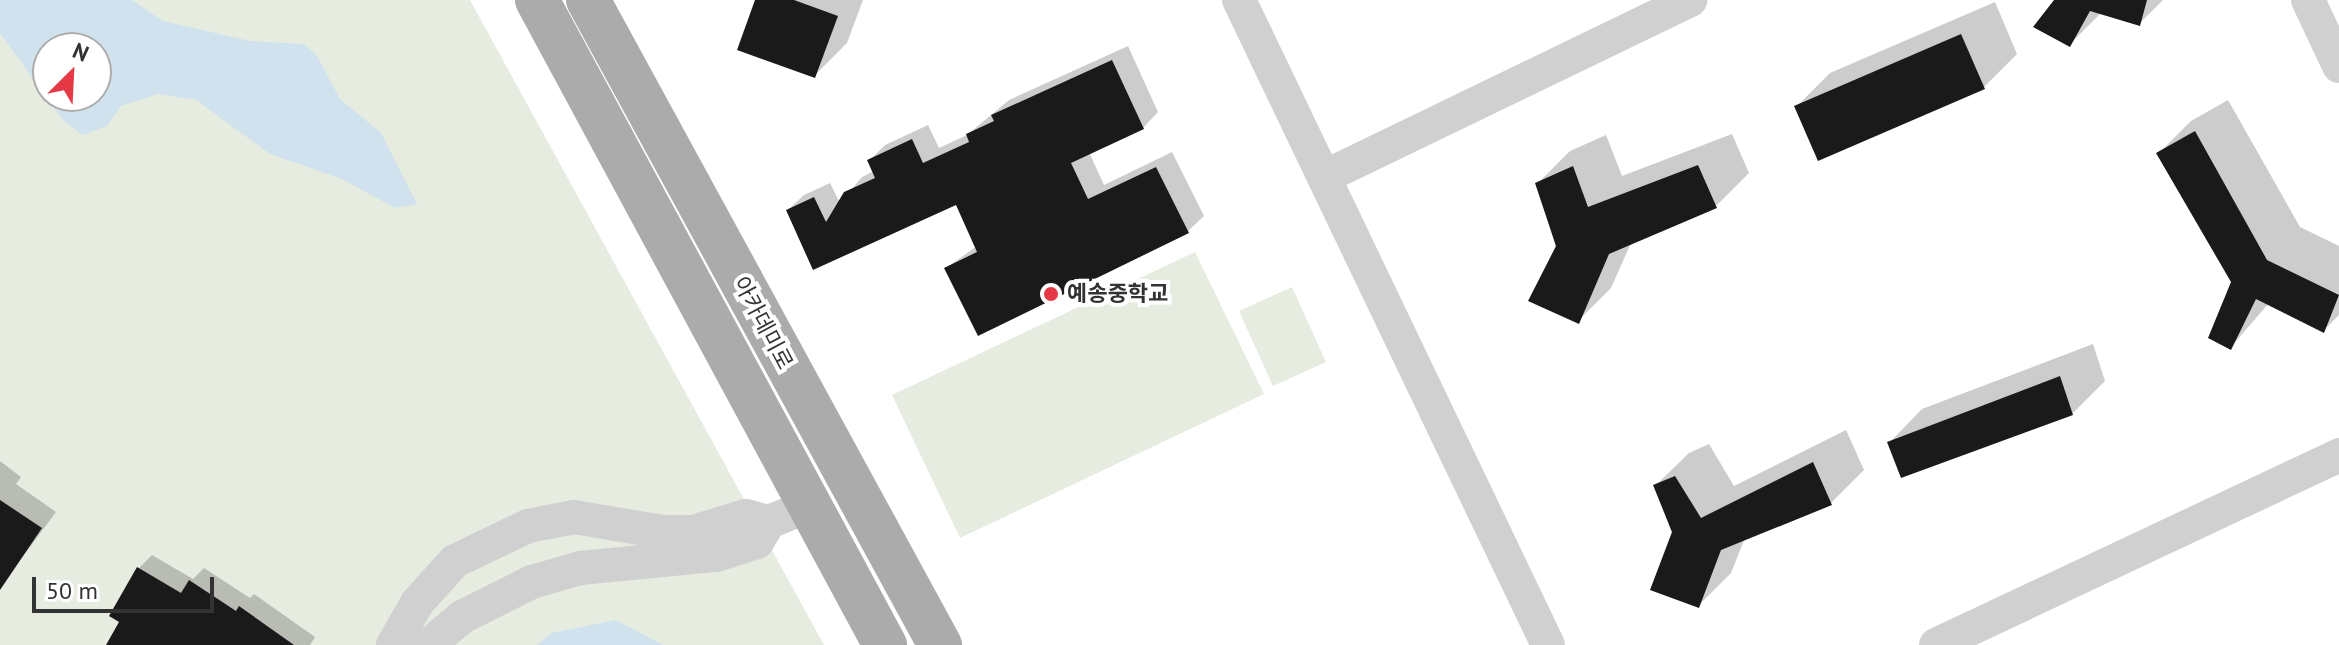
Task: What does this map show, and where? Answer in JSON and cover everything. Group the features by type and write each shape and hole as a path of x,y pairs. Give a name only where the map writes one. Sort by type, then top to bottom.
{"main road":[{"path":"537,0 885,645"},
{"name":"아카데미로","path":"588,0 940,645"}],"street":[{"path":"1239,0 1548,645"},
{"path":"1324,177 1690,0"},
{"path":"2308,0 2339,66"},
{"path":"1936,645 2339,455"},
{"path":"429,645 498,595 580,568 716,555 757,542 769,522 808,506"},
{"path":"393,645 434,581 471,551 528,526 574,517 663,532 693,532 746,516 769,522"},
{"path":"574,517 580,568"},
{"path":"471,551 498,595"}],"shaded area":[{"path":"0,0 470,0 824,645 0,645"},
{"path":"1195,252 1264,394 960,538 892,395"},
{"path":"1292,287 1326,362 1273,386 1239,311"}],"water":[{"path":"0,0 132,0 163,21 250,41 304,44 317,56 340,99 381,133 417,204 395,208 342,179 270,154 196,100 158,94 121,106 107,126 82,135 57,112 112,112 112,32 32,32 32,77 0,33"},
{"path":"616,620 663,645 537,645 552,633"}],"building":[{"path":"755,0 794,0 838,16 815,78 737,50"},
{"path":"2054,0 2147,0 2140,26 2090,11 2070,47 2033,27"},
{"path":"1961,34 1985,89 1818,161 1794,106"},
{"name":"예송중학교","path":"1112,60 1144,129 1071,163 1088,199 1156,167 1189,233 978,336 944,268 977,252 956,205 813,270 786,210 814,197 826,222 844,192 875,178 867,160 912,139 923,163 969,142 966,134 994,121 991,115"},
{"path":"2195,131 2267,260 2339,295 2324,333 2256,299 2231,350 2208,338 2231,282 2156,153"},
{"path":"1698,165 1717,208 1609,254 1579,324 1528,301 1556,246 1535,183 1573,166 1588,207"},
{"path":"2060,376 2073,415 1901,478 1887,442"},
{"path":"1813,462 1832,505 1721,550 1699,608 1650,590 1672,532 1653,485 1675,476 1701,518"},
{"path":"0,500 42,528 0,590"},
{"path":"137,567 181,593 189,580 236,611 239,606 294,645 106,645 119,622 109,616"}],"place":[{"name":"예송중학교","path":"1051,294"}]}
